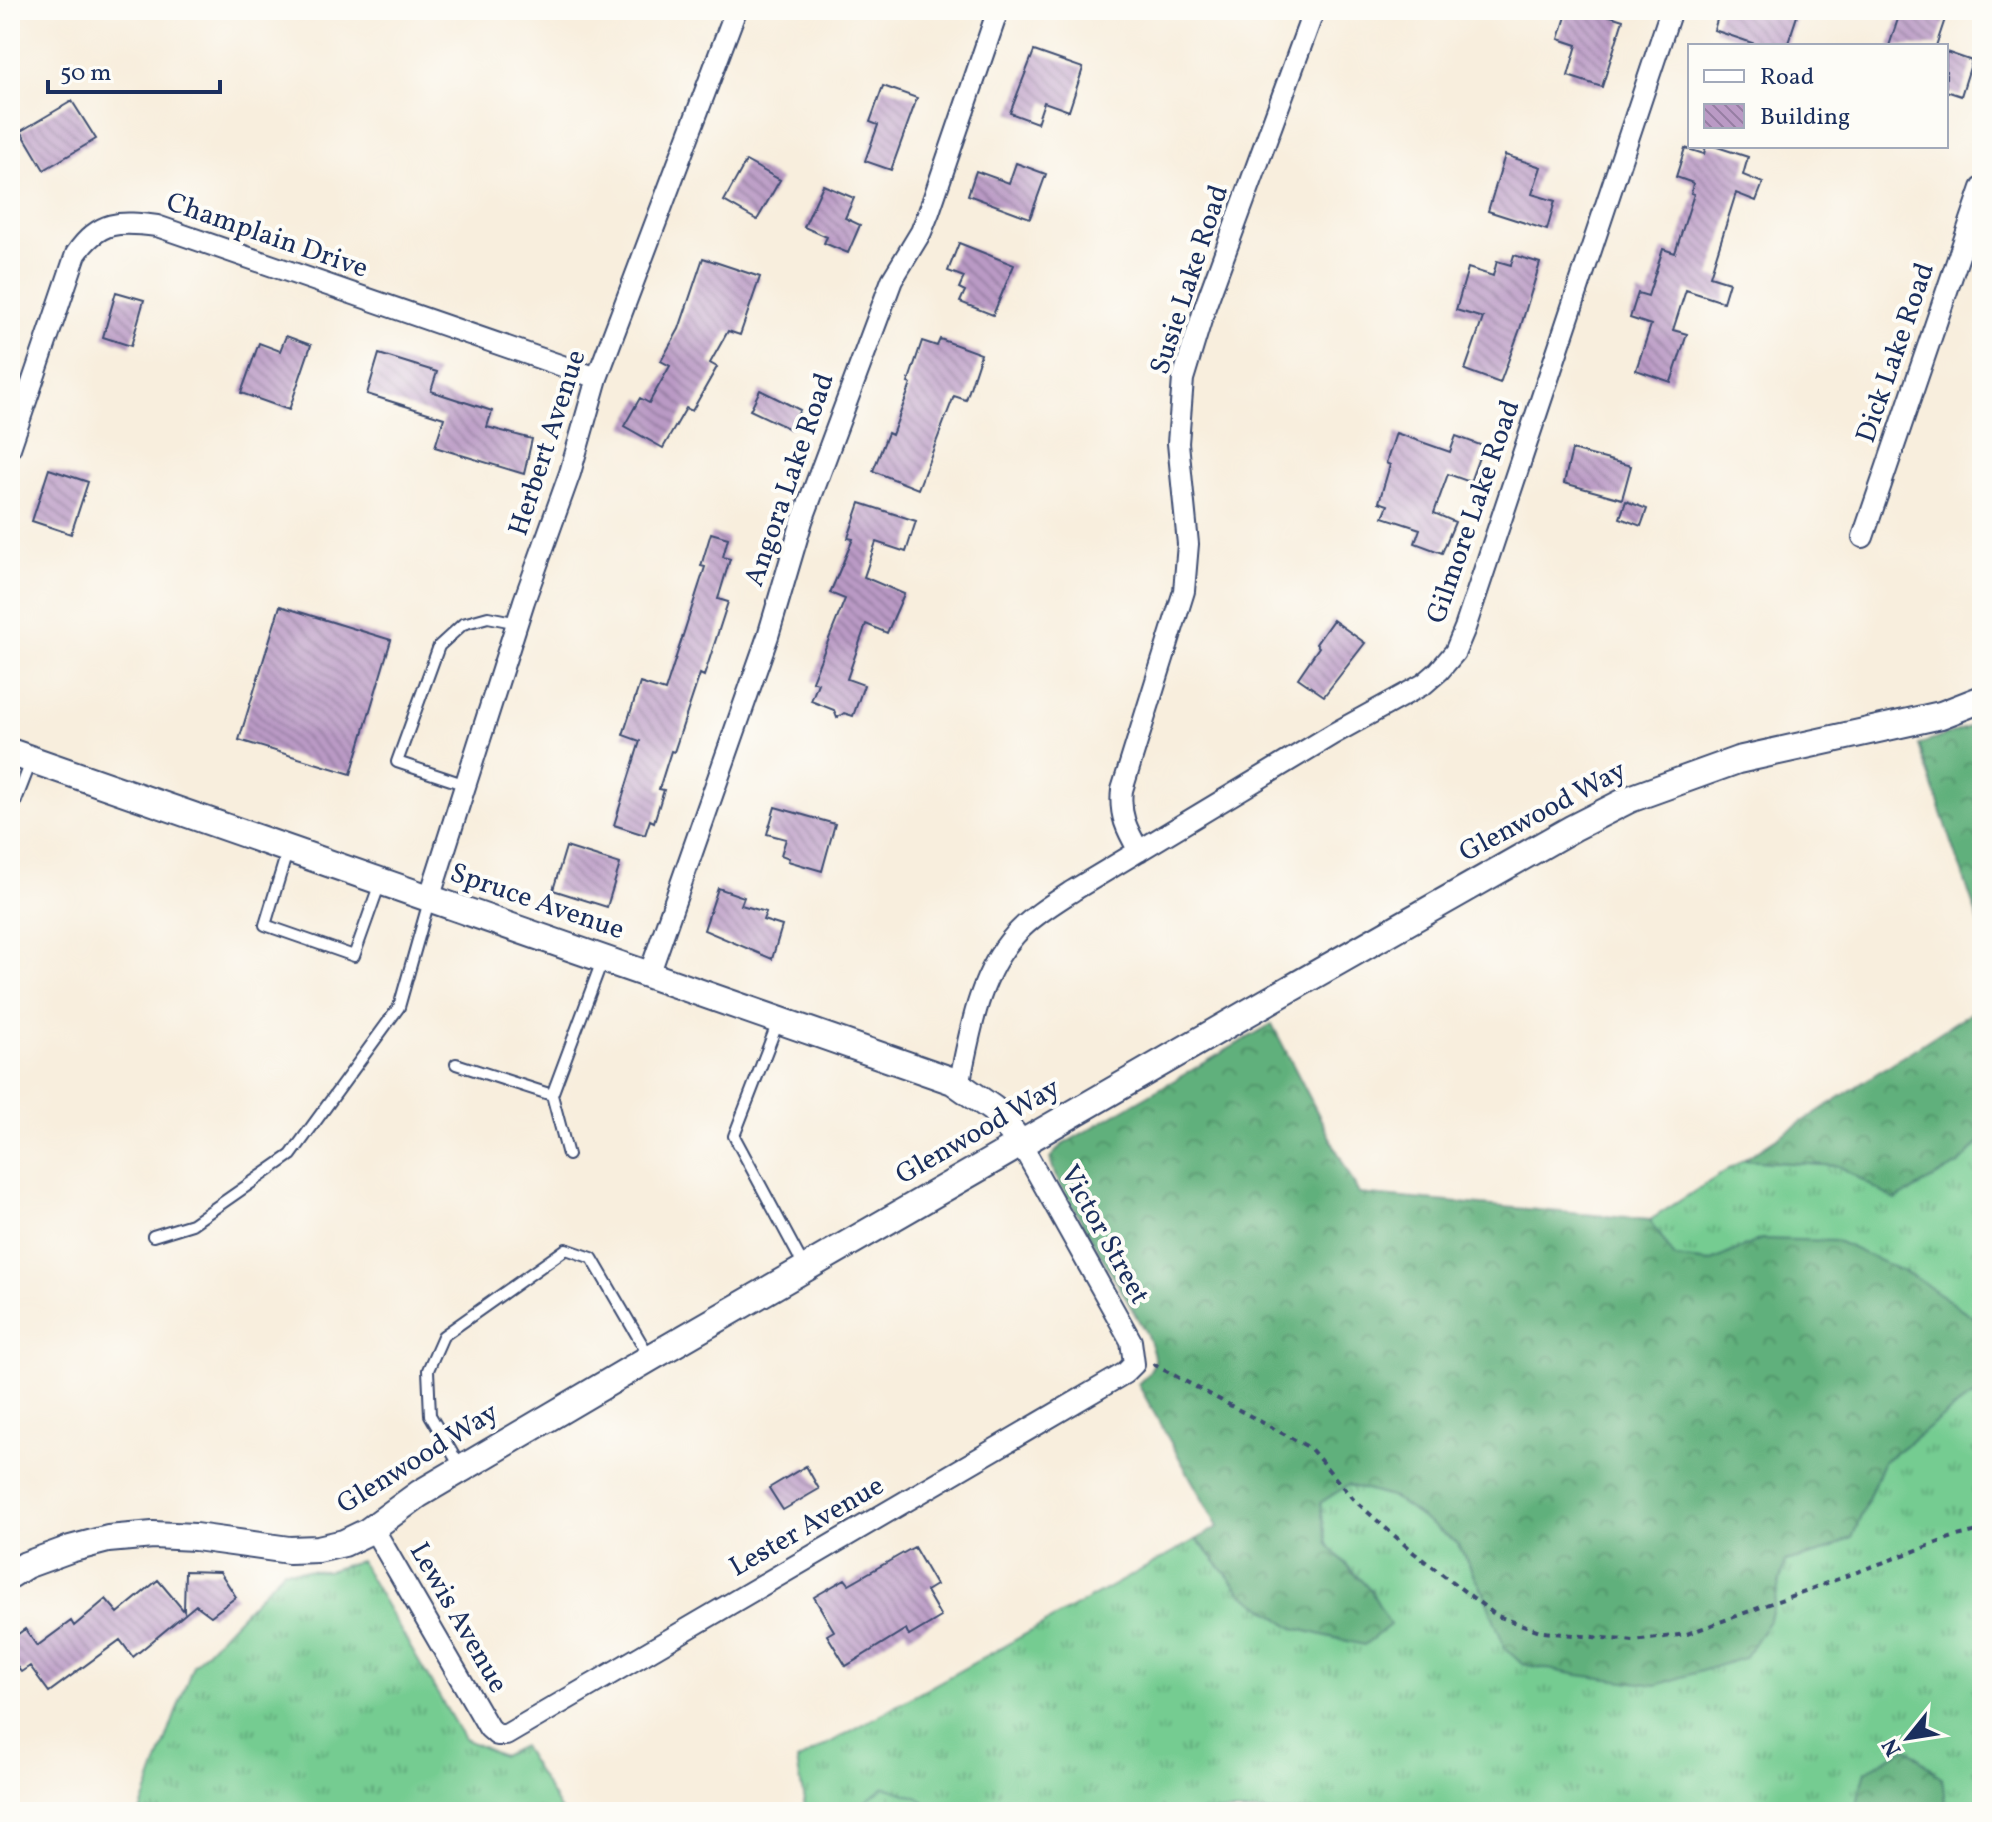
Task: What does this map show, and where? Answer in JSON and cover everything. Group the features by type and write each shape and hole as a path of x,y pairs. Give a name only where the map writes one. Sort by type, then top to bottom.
{"street":[{"name":"Herbert Avenue","path":"429,899 570,473 597,378 736,10"},
{"name":"Angora Lake Road","path":"649,975 768,636 802,521 892,280 921,232 929,212 998,10"},
{"name":"Susie Lake Road","path":"1139,851 1124,825 1120,808 1122,790 1184,591 1188,544 1178,443 1183,379 1205,307 1314,10"},
{"name":"Gilmore Lake Road","path":"959,1085 973,1017 998,956 1016,933 1043,911 1139,851 1333,734 1424,684 1455,652 1671,10"},
{"name":"Dick Lake Road","path":"1863,537 1982,188"},
{"name":"Champlain Drive","path":"10,448 76,254 85,241 100,229 116,224 157,226 597,378"},
{"name":"Glenwood Way","path":"10,1575 26,1565 108,1539 153,1535 195,1537 289,1550 318,1549 344,1543 373,1528 419,1494 650,1358 1573,828 1630,799 1738,760 1941,715 1982,699"},
{"name":"Spruce Avenue","path":"21,756 959,1085 993,1109 1021,1144"},
{"name":"Victor Street","path":"1021,1144 1124,1326 1135,1355"},
{"name":"Lester Avenue","path":"497,1735 506,1735 517,1729 1125,1373 1134,1364 1135,1355"},
{"name":"Lewis Avenue","path":"373,1528 489,1728 497,1735"}],"lane":[{"path":"466,785 397,762 439,646 463,624 488,617 518,623"},
{"path":"10,816 21,756"},
{"path":"288,849 265,925 280,931 354,956 381,881"},
{"path":"153,1236 192,1224 291,1155 399,1007 429,899"},
{"path":"568,1155 552,1095 603,959"},
{"path":"778,1020 734,1136 805,1269"},
{"path":"456,1064 552,1095"},
{"path":"461,1469 430,1415 428,1370 443,1336 566,1249 592,1258 650,1358"}],"path":[{"path":"1135,1355 1310,1448 1353,1499 1414,1553 1497,1616 1543,1632 1634,1641 1687,1634 1953,1537 1982,1530"}],"green space":[{"path":"1982,722 1982,931 1919,745"},
{"path":"1982,1005 1982,1140 1960,1163 1895,1200 1839,1166 1743,1160"},
{"path":"1272,1024 1359,1194 1650,1220 1675,1258 1710,1262 1761,1239 1837,1241 1913,1276 1982,1323 1982,1392 1967,1399 1883,1462 1852,1538 1819,1553 1785,1562 1770,1619 1744,1658 1656,1685 1522,1664 1505,1648 1483,1591 1458,1544 1394,1498 1348,1485 1320,1503 1327,1544 1371,1591 1390,1625 1364,1645 1294,1628 1243,1594 1197,1539 1218,1527 1138,1384 1150,1371 1154,1360 1146,1333 1055,1175 1050,1158 1062,1145"},
{"path":"1982,1140 1982,1323 1913,1276 1761,1239 1710,1262 1675,1258 1650,1220 1743,1160 1839,1166 1895,1200 1960,1163"},
{"path":"1982,1392 1982,1812 935,1812 919,1798 860,1806 860,1812 806,1812 797,1761 1197,1539 1243,1594 1294,1628 1364,1645 1371,1591 1327,1544 1320,1503 1348,1485 1394,1498 1458,1544 1483,1591 1770,1619 1785,1562 1819,1553 1852,1538 1883,1462 1967,1399"},
{"path":"360,1561 464,1739 502,1756 522,1746 562,1812 140,1812 193,1665 284,1570 327,1571"},
{"path":"1907,1748 1942,1778 1946,1810 1857,1812 1866,1771"},
{"path":"884,1787 919,1798 935,1812 860,1812 860,1806"}],"building":[{"path":"1568,10 1591,10 1623,20 1602,87 1568,76 1577,45 1559,39"},
{"path":"1720,10 1799,10 1788,44 1755,44 1714,30"},
{"path":"1901,10 1948,10 1937,44 1890,44"},
{"path":"1034,51 1083,68 1069,111 1044,102 1037,123 1010,113"},
{"path":"1948,53 1972,61 1961,96 1948,92"},
{"path":"883,86 917,98 891,170 865,161 878,125 870,122"},
{"path":"72,101 96,139 44,170 21,131"},
{"path":"1685,148 1704,154 1706,148 1720,148 1748,157 1743,175 1763,183 1756,201 1736,193 1710,276 1729,282 1723,302 1686,290 1673,330 1687,334 1671,382 1636,370 1651,325 1630,318 1638,293 1648,296 1663,249 1675,253 1694,194 1691,193 1693,183 1676,177"},
{"path":"1505,155 1541,167 1532,194 1555,201 1547,230 1488,211"},
{"path":"746,161 780,180 757,220 724,201"},
{"path":"1016,163 1046,174 1030,218 968,195 976,171 1009,183"},
{"path":"823,185 854,198 845,218 860,225 848,253 824,243 827,237 804,227"},
{"path":"959,243 1014,265 993,315 960,302 965,291 959,288 964,277 948,271"},
{"path":"1514,255 1540,263 1500,383 1465,370 1483,318 1456,310 1468,268 1493,276 1497,261 1511,265"},
{"path":"703,258 760,277 740,335 728,331 710,363 717,367 692,411 686,408 663,448 624,426 640,398 649,403 670,366 661,361 679,329"},
{"path":"116,292 144,300 131,346 103,337"},
{"path":"286,336 311,345 289,410 241,393 259,343 280,351"},
{"path":"940,339 981,354 966,400 954,396 918,489 873,471 888,433 892,435 911,384 908,383 922,341 937,346"},
{"path":"379,354 437,372 431,391 492,411 487,427 532,439 524,474 435,447 444,418 367,394"},
{"path":"760,390 800,410 790,429 750,410"},
{"path":"1396,433 1450,452 1456,436 1483,446 1470,482 1448,474 1434,513 1455,522 1442,553 1415,543 1420,529 1383,517 1388,505 1379,502 1390,465 1386,463"},
{"path":"1572,450 1631,466 1622,499 1564,483"},
{"path":"49,469 88,482 71,534 32,521"},
{"path":"1626,501 1647,509 1641,526 1620,518"},
{"path":"860,503 916,521 906,552 876,542 864,577 904,594 887,633 866,624 847,679 864,685 853,716 844,713 837,718 834,710 811,701 818,683 812,681 845,599 830,593 853,539 848,538"},
{"path":"711,533 728,538 723,557 730,559 718,599 728,602 704,676 700,674 674,752 671,751 659,789 664,790 654,822 650,820 645,835 614,825 640,741 623,735 640,683 665,691 705,567 701,566"},
{"path":"280,606 391,640 351,774 239,740"},
{"path":"1333,620 1365,643 1324,696 1298,678"},
{"path":"775,807 835,824 822,871 788,861 789,858 781,855 786,839 767,834"},
{"path":"566,847 620,864 607,907 553,890"},
{"path":"718,888 744,897 741,905 766,912 763,920 782,926 772,959 704,930"},
{"path":"806,1466 819,1489 783,1510 769,1488"},
{"path":"914,1547 936,1585 926,1591 941,1617 909,1636 906,1629 846,1666 827,1635 834,1631 814,1597 845,1579 849,1584"},
{"path":"185,1571 220,1572 236,1597 211,1616 196,1605 133,1657 120,1640 49,1692 30,1666 21,1672 10,1657 10,1640 25,1629 37,1646 71,1621 74,1626 106,1599 118,1613 158,1580 184,1611"}]}
